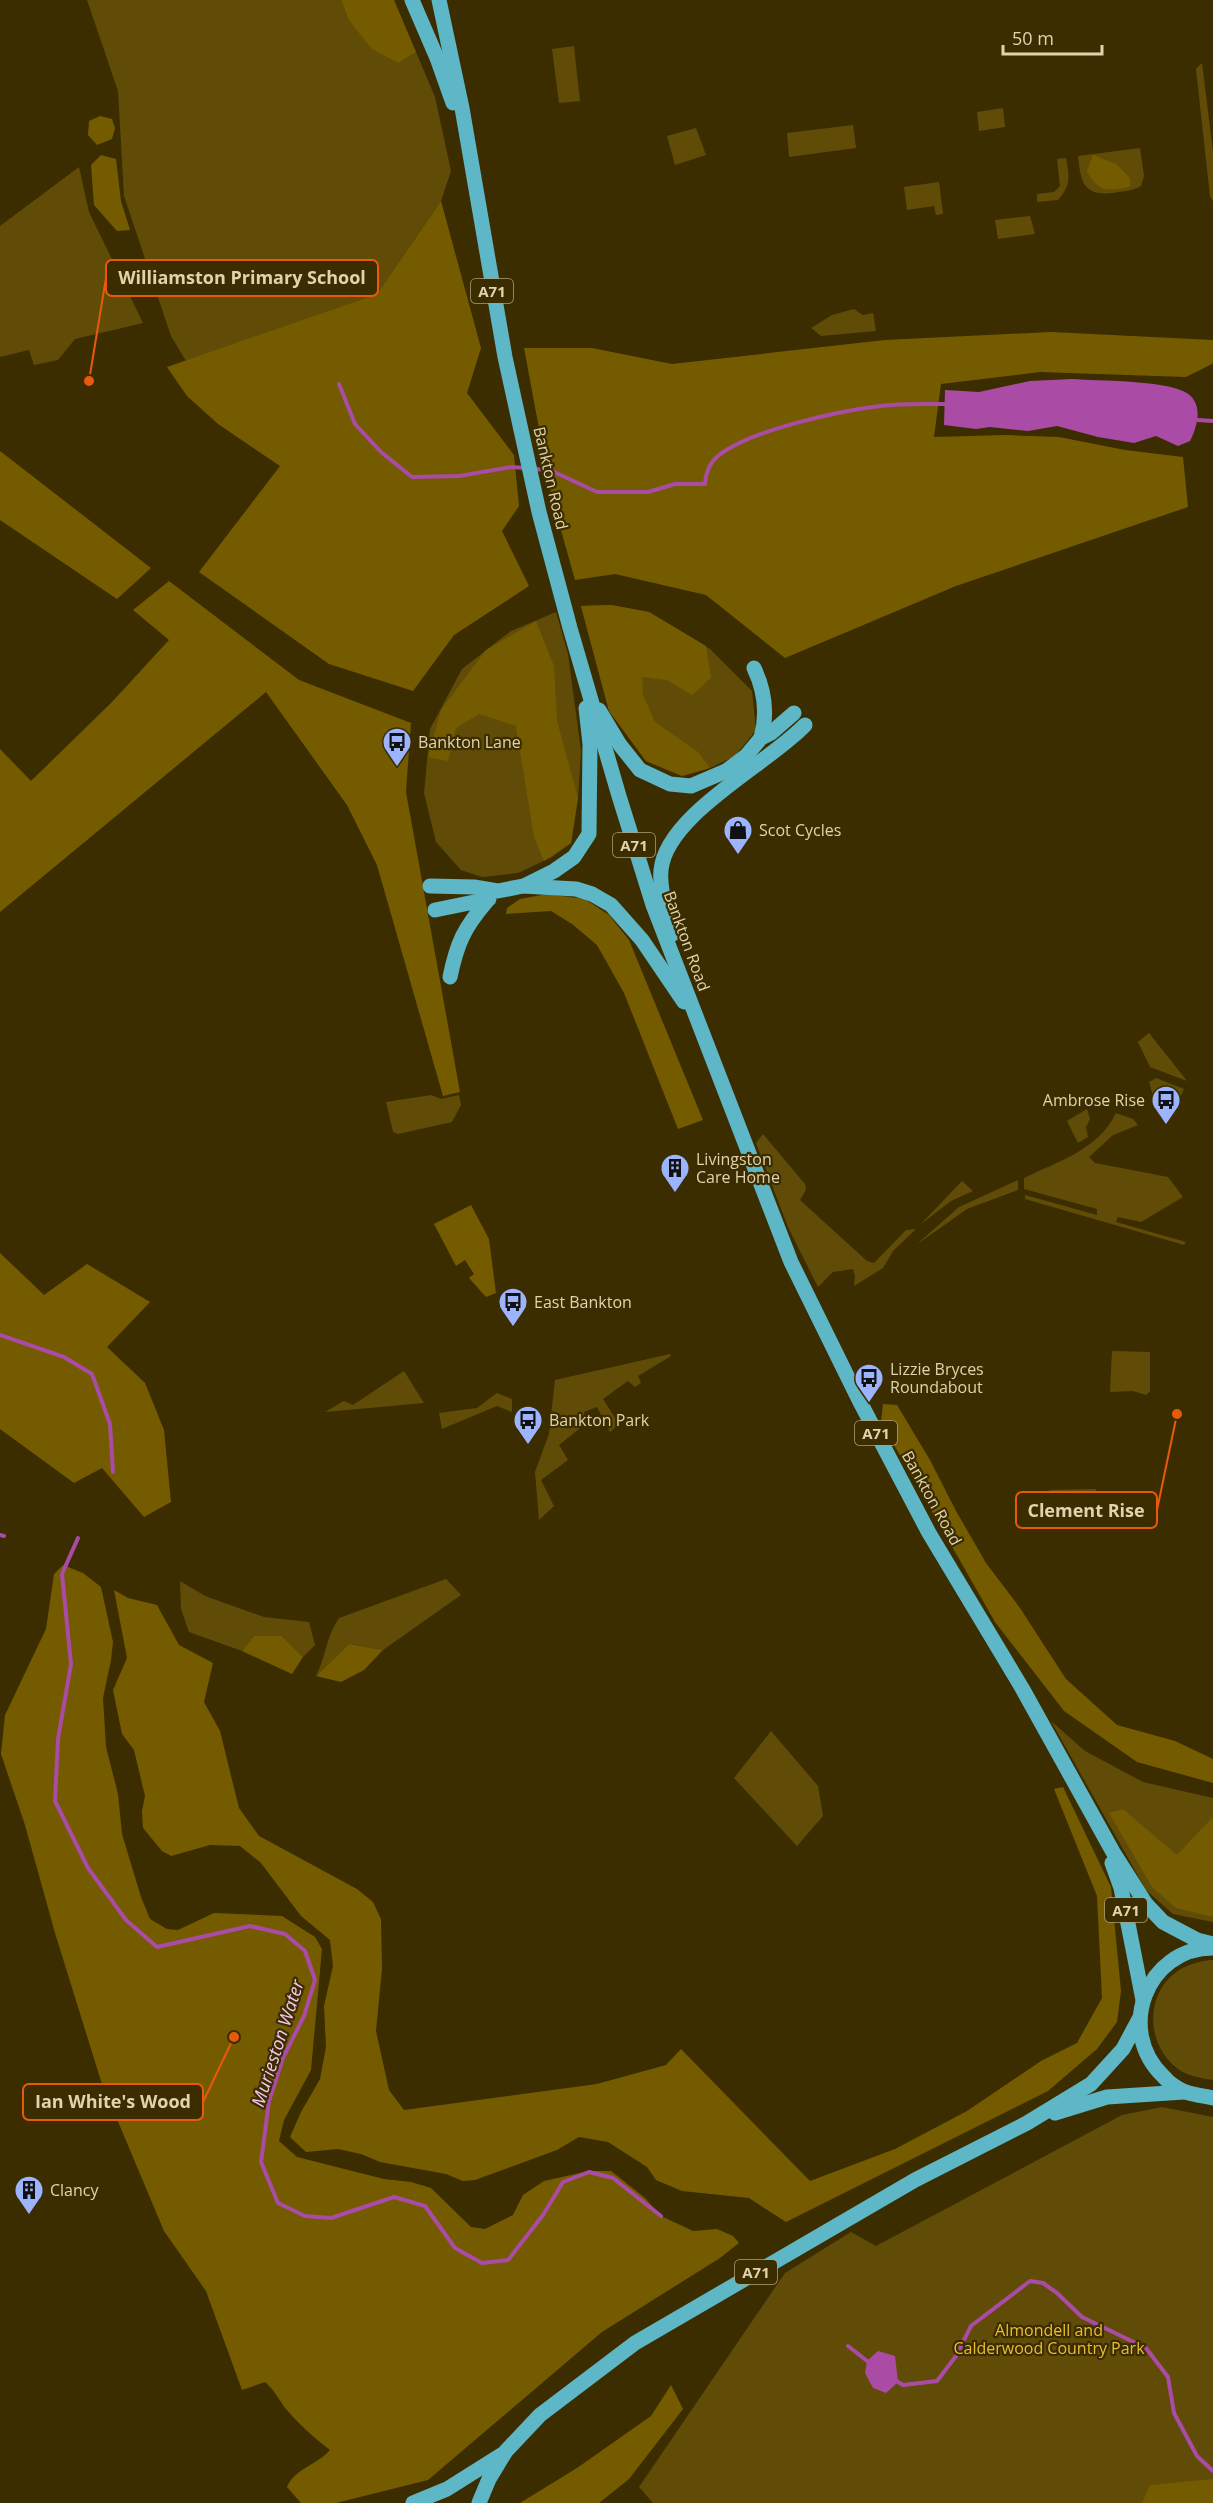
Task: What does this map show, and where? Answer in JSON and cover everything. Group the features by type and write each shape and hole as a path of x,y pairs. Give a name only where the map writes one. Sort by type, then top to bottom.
{"main road":[{"path":"412,0 437,58 469,151"},
{"name":"Bankton Road","path":"440,0 462,108 501,336 521,430 539,512 588,693 650,894 697,1023 791,1262 859,1400 929,1533 1022,1688 1146,1904 1163,1922 1213,1946"},
{"path":"450,0 462,108"},
{"path":"754,668 762,687 765,706 761,738"},
{"path":"435,910 493,896 523,886 554,871 574,857 589,834 590,744 582,671"},
{"path":"588,693 620,745 640,770 670,784 691,786 726,771 746,756 761,738 771,733 794,713"},
{"path":"688,996 663,895 660,871 665,854 674,838 708,803 790,741 805,726"},
{"path":"430,886 474,886 493,896"},
{"path":"523,886 576,889 592,894 611,905 642,940 697,1023"},
{"path":"450,977 456,948 471,919 493,896"},
{"name":"Bankton Road","path":"1098,1824 1122,1888 1143,2000"},
{"name":"A71","path":"479,2503 489,2479 506,2451 540,2415 635,2343 915,2180 1026,2123 1091,2084 1123,2049 1139,2019 1147,1989 1161,1969 1179,1956 1213,1946"},
{"name":"A71","path":"1139,2019 1142,2043 1154,2067 1168,2082 1184,2092"},
{"name":"A71","path":"1026,2123 1107,2097 1184,2092 1213,2098"},
{"name":"A71","path":"413,2503 447,2489 506,2451"}],"green space":[{"path":"87,0 341,0 348,19 397,63 416,52 435,97 451,171 441,201 377,294 186,361 171,336 124,196 118,91"},
{"path":"574,46 580,101 559,103 552,49"},
{"path":"1202,63 1213,152 1213,201 1210,197 1196,69"},
{"path":"1003,108 1005,127 979,131 977,112"},
{"path":"853,125 856,148 789,157 787,133"},
{"path":"696,128 706,155 675,165 667,136"},
{"path":"1140,148 1144,176 1141,186 1127,191 1103,193 1095,192 1085,185 1080,173 1078,156"},
{"path":"1066,158 1068,180 1066,189 1058,200 1037,202 1037,194 1054,192 1060,186 1057,159"},
{"path":"79,167 89,212 143,323 75,339 58,360 34,365 29,350 0,357 0,226"},
{"path":"939,182 943,214 936,215 934,206 907,210 904,187"},
{"path":"1030,216 1035,234 998,239 995,220"},
{"path":"854,309 863,315 873,313 876,331 821,336 811,328 832,315"},
{"path":"611,605 649,612 710,649 752,691 756,730 735,756 710,768 682,776 646,761 609,711 581,606"},
{"path":"556,612 568,654 581,751 578,798 571,843 552,857 518,873 482,877 461,870 436,842 424,793 430,729 462,669 511,631"},
{"path":"1149,1033 1187,1081 1150,1067 1138,1042"},
{"path":"1156,1078 1184,1089 1176,1105 1166,1113 1154,1099 1149,1082"},
{"path":"431,1095 441,1099 459,1095 461,1105 452,1122 398,1134 393,1132 386,1102"},
{"path":"1087,1109 1090,1119 1086,1127 1088,1137 1078,1143 1067,1121"},
{"path":"1116,1113 1133,1119 1138,1125 1113,1135 1089,1157 1095,1163 1168,1177 1183,1197 1141,1222 1118,1217 1116,1222 1186,1242 1184,1245 1025,1199 1025,1195 1097,1215 1097,1209 1024,1189 1024,1178 1064,1160 1088,1145 1108,1126"},
{"path":"763,1134 805,1184 806,1190 800,1200 867,1261 874,1263 906,1230 916,1229 893,1251 883,1268 854,1286 853,1269 833,1272 818,1287 788,1227 756,1143"},
{"path":"1018,1180 1018,1190 967,1209 916,1245 959,1207"},
{"path":"962,1181 973,1191 951,1201 921,1224"},
{"path":"1112,1351 1150,1352 1150,1391 1146,1395 1133,1391 1110,1392"},
{"path":"670,1354 671,1356 638,1376 641,1383 635,1387 628,1381 603,1399 619,1424 610,1432 597,1407 584,1412 585,1424 559,1445 568,1460 541,1480 554,1506 539,1520 535,1472 549,1434 555,1380"},
{"path":"404,1371 424,1403 325,1412 344,1401 353,1405"},
{"path":"497,1393 512,1399 512,1412 497,1406 442,1429 439,1413 477,1408"},
{"path":"1096,1489 1095,1524 1049,1524 1049,1490"},
{"path":"446,1579 461,1595 383,1650 349,1644 316,1676 331,1632 339,1618"},
{"path":"180,1581 205,1596 264,1617 309,1622 315,1645 303,1657 282,1636 254,1636 242,1651 189,1632 181,1609"},
{"path":"1051,1721 1085,1751 1143,1782 1213,1798 1213,1922 1173,1914 1146,1890"},
{"path":"771,1731 818,1786 823,1816 797,1846 734,1778"},
{"path":"1213,1960 1213,2080 1178,2069 1160,2048 1153,2021 1158,1995 1165,1983 1183,1968"},
{"name":"Almondell and Calderwood Country Park","path":"1162,2107 1213,2117 1213,2503 653,2503 639,2487 785,2273 851,2232 876,2246 1122,2115"}],"shaded area":[{"path":"341,0 394,0 416,52 398,63 372,49 348,19"},
{"path":"100,116 112,119 115,128 112,139 97,145 88,135 89,121"},
{"path":"101,155 116,159 121,201 130,230 117,231 94,205 91,165"},
{"path":"1093,155 1116,164 1130,178 1130,187 1104,189 1100,187 1087,171"},
{"path":"441,201 481,348 467,393 514,455 519,506 502,531 529,586 454,635 413,691 329,664 199,572 280,466 218,424 187,396 167,367 377,294"},
{"path":"1051,332 1213,340 1213,362 1186,377 1040,372 941,384 934,437 1006,435 1059,437 1125,450 1183,457 1188,507 956,586 785,658 706,595 615,574 575,580 552,498 524,348 592,348 672,364 885,340"},
{"path":"1072,379 1146,383 1185,392 1195,402 1198,415 1190,441 1178,446 1156,436 1134,443 1098,437 1057,426 1028,431 944,425 945,390 979,392 1030,381"},
{"path":"0,451 151,568 117,599 0,520"},
{"path":"169,581 299,680 411,723 406,792 460,1092 443,1096 377,865 347,805 266,692 0,912 0,749 31,781 112,702 169,640 133,610"},
{"path":"611,605 649,612 706,646 711,678 692,695 667,680 642,677 643,695 655,722 698,752 710,768 682,776 646,761 609,711 581,606"},
{"path":"536,621 554,666 557,721 578,798 571,843 544,861 534,837 516,726 479,714 456,728 448,761 428,757 441,710 486,650"},
{"path":"547,894 585,899 609,915 629,940 703,1120 678,1129 624,993 597,945 572,924 551,911 506,914 507,908 520,899"},
{"path":"471,1205 489,1239 496,1293 486,1297 469,1278 474,1274 465,1260 456,1266 434,1224"},
{"path":"0,1253 44,1295 87,1264 150,1302 107,1347 145,1383 164,1430 171,1502 144,1517 102,1468 74,1483 0,1429"},
{"path":"883,1404 897,1405 986,1563 1020,1608 1066,1679 1117,1725 1175,1741 1213,1759 1213,1783 1137,1762 1064,1711 995,1622 881,1422"},
{"path":"63,1565 83,1573 101,1587 113,1642 103,1698 106,1747 118,1794 122,1834 150,1919 167,1929 178,1930 214,1913 282,1916 315,1937 322,1949 311,2070 284,2120 279,2141 297,2157 384,2179 411,2182 431,2188 471,2227 485,2229 513,2215 523,2195 544,2181 589,2171 611,2171 645,2198 661,2216 693,2231 717,2229 733,2236 739,2243 720,2258 602,2332 428,2480 336,2503 301,2503 287,2487 295,2475 330,2450 295,2419 265,2382 242,2390 206,2291 164,2231 101,2081 55,1933 25,1825 1,1754 5,1715 46,1629 54,1574"},
{"path":"114,1590 128,1598 157,1605 179,1645 213,1663 204,1702 220,1731 239,1808 259,1836 357,1889 373,1902 381,1919 382,1969 376,2031 389,2090 404,2110 597,2084 666,2065 681,2049 810,2181 895,2149 967,2111 1041,2061 1077,2043 1102,1998 1097,1896 1054,1789 1063,1787 1111,1887 1121,1991 1117,2022 1097,2049 1048,2091 786,2222 749,2198 682,2191 656,2180 647,2167 608,2142 579,2137 557,2150 475,2180 463,2181 446,2174 380,2162 361,2154 338,2149 306,2152 290,2137 320,2079 326,2047 324,2006 333,1966 330,1940 301,1916 261,1863 240,1846 210,1845 171,1856 162,1851 143,1828 142,1811 145,1796 134,1750 122,1734 113,1690 127,1658"},
{"path":"254,1636 282,1636 303,1657 292,1674 242,1651"},
{"path":"349,1644 383,1650 364,1670 341,1682 316,1676"},
{"path":"1123,1809 1177,1855 1213,1817 1213,1917 1176,1908 1152,1887 1109,1813"},
{"path":"878,2351 895,2356 898,2382 886,2393 873,2388 865,2373 867,2361"},
{"path":"671,2385 683,2409 629,2479 599,2503 520,2503 577,2468 651,2416"},
{"path":"1213,2479 1213,2503 1142,2503 1150,2485"}],"waterway":[{"path":"339,384 355,424 381,452 412,477 459,476 512,467 525,468"},
{"path":"533,469 550,470 597,492 648,492 675,484 705,484 708,468 718,456 751,438 773,430 819,417 896,404 945,404"},
{"path":"1198,420 1213,421"},
{"name":"Murieston Water","path":"0,1335 64,1357 92,1374 110,1424 113,1472"},
{"path":"0,1535 4,1536"},
{"name":"Murieston Water","path":"78,1538 62,1574 71,1664 58,1739 55,1801 88,1868 126,1920 157,1947 250,1926 285,1934 305,1951 315,1980 304,2016 283,2058 269,2101 261,2162 278,2203 305,2216 331,2218 394,2197 425,2206 455,2248 482,2263 508,2260 543,2215 563,2182 589,2172 613,2178 661,2216"},
{"name":"Murieston Water","path":"895,2380 903,2385 937,2381 956,2356 971,2326 1030,2281 1043,2283 1082,2317 1146,2348 1168,2377 1174,2413 1197,2456 1213,2471"},
{"name":"Murieston Water","path":"848,2346 871,2364"}],"place":[{"name":"Williamston Primary School","path":"89,381"},
{"name":"Bankton Lane","path":"397,768"},
{"name":"Scot Cycles","path":"738,856"},
{"name":"Ambrose Rise","path":"1166,1126"},
{"name":"Livingston Care Home","path":"675,1194"},
{"name":"East Bankton","path":"513,1328"},
{"name":"Lizzie Bryces Roundabout","path":"869,1404"},
{"name":"Clement Rise","path":"1177,1414"},
{"name":"Bankton Park","path":"528,1446"},
{"name":"Ian White's Wood","path":"234,2037"},
{"name":"Clancy","path":"29,2216"}]}
